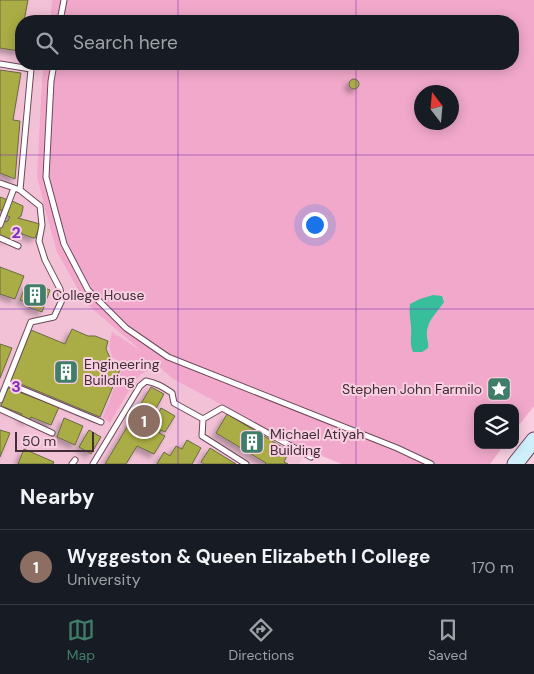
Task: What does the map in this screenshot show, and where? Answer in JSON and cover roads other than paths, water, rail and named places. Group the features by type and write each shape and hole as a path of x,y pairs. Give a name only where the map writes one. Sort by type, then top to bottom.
{"main road":[{"path":"515,464 534,440"}],"lane":[{"path":"61,15 64,0"},
{"path":"0,64 15,66"},
{"path":"0,225 17,189 31,70"},
{"path":"53,70 46,177 64,244 88,290 126,328 168,357 396,448 431,464"},
{"path":"0,183 17,189 40,206 42,225 39,241 45,260 60,289 62,300 54,317 31,322 0,400"},
{"path":"0,238 18,246"},
{"path":"93,464 140,386 146,381 156,383 166,389 172,394 174,403 203,419"},
{"path":"7,383 101,422"},
{"path":"203,419 222,408 311,457"},
{"path":"0,409 52,433"},
{"path":"203,419 202,436 246,464"}],"place":[{"name":"College House","path":"35,295"},
{"name":"Engineering Building","path":"66,372"},
{"name":"Stephen John Farmilo","path":"499,389"},
{"name":"Wyggeston & Queen Elizabeth I College","path":"144,421"},
{"name":"Michael Atiyah Building","path":"252,442"}]}
